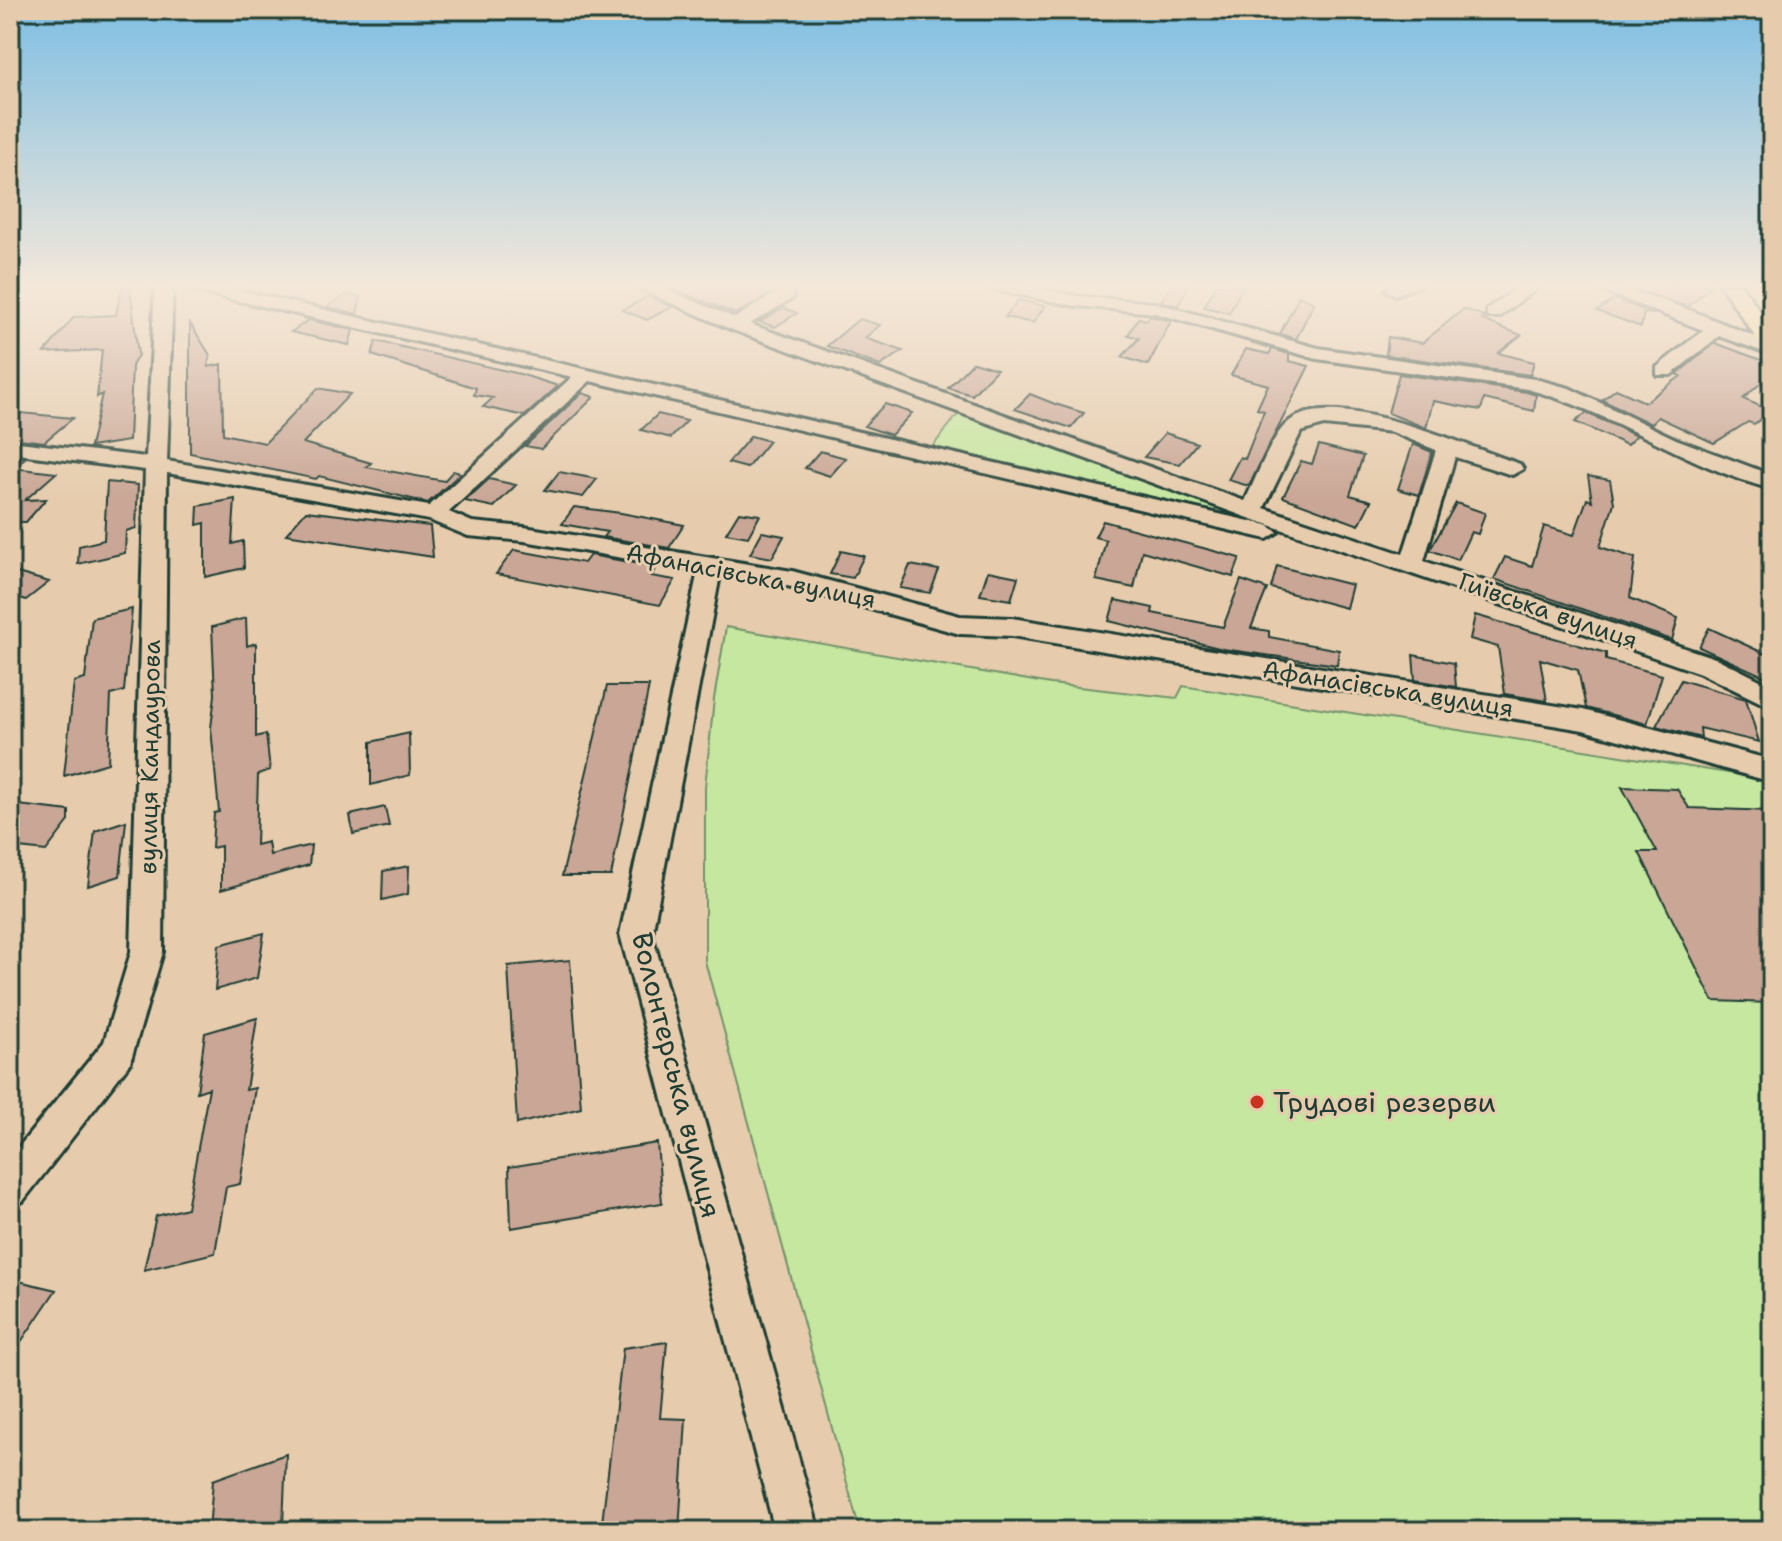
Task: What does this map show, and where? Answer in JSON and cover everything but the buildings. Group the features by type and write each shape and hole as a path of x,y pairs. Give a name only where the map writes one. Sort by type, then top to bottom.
{"street":[{"name":"вулиця Кандаурова","path":"10,1188 118,1051 147,952 161,357"},
{"name":"Гиївська вулиця","path":"515,357 919,454 1263,532 1320,535"},
{"name":"Гиївська вулиця","path":"825,357 1251,511 1709,666 1772,698"},
{"path":"1345,357 1528,383 1562,392 1669,443 1772,482"},
{"path":"1664,371 1681,357"},
{"path":"434,514 587,373"},
{"path":"1251,511 1293,428 1301,421 1335,418 1376,424 1432,438 1447,448 1512,469"},
{"name":"Афанасівська вулиця","path":"10,447 156,465 434,514 468,529 641,553 710,568 792,579 960,625 1012,627 1583,720 1772,771"},
{"path":"1411,564 1447,448"},
{"name":"Волонтерська вулиця","path":"710,568 636,934 797,1531"}],"green space":[{"path":"960,412 1268,522 1261,527 929,451"},
{"name":"Трудові резерви","path":"726,627 1051,684 1177,698 1183,686 1772,780 1772,1531 860,1531 705,961 705,787 714,699"}],"place":[{"name":"Трудові резерви","path":"1257,1102"}]}
